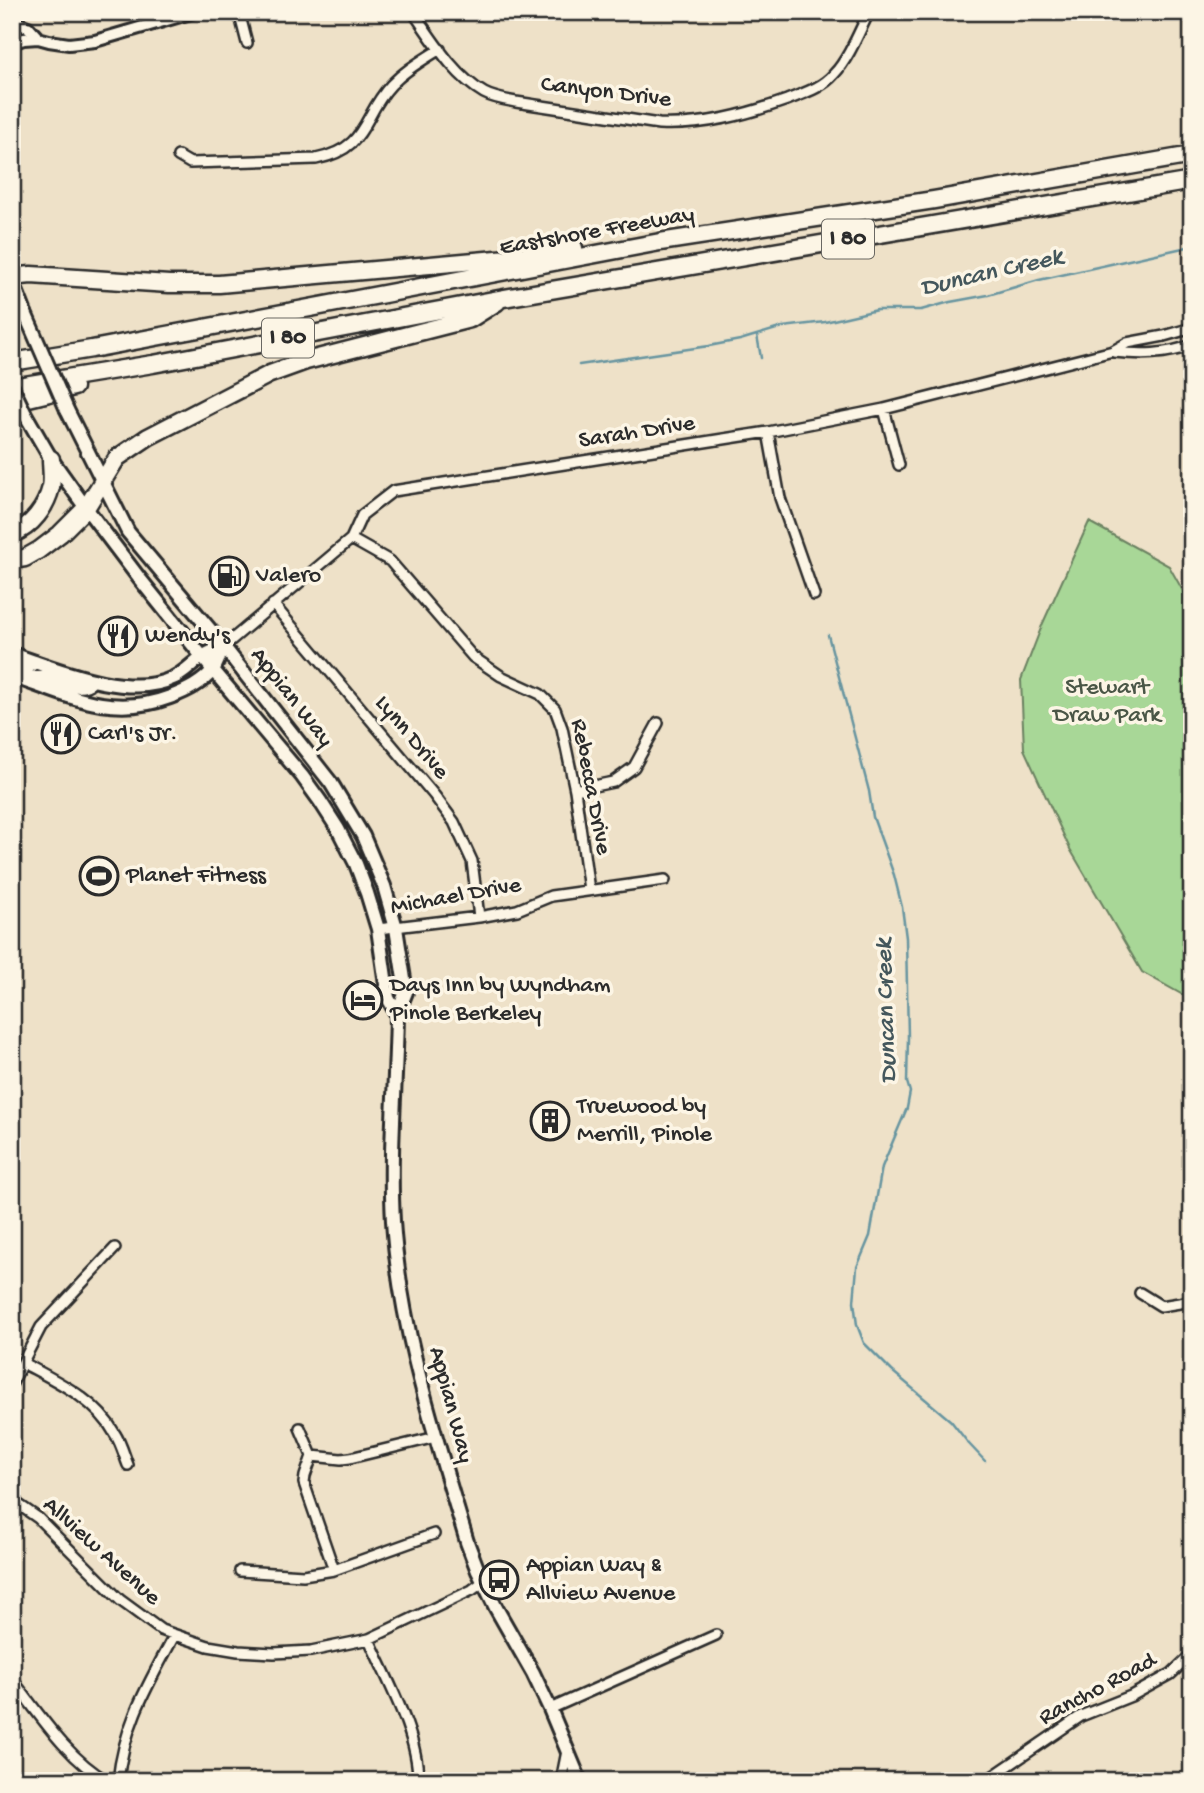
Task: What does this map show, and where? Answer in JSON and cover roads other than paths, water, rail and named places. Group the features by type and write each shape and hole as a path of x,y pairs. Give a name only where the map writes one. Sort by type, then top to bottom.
{"highway":[{"name":"Eastshore Freeway","path":"12,362 660,242 934,200 1192,155"},
{"name":"Eastshore Freeway","path":"12,387 153,364 504,298 1192,181"},
{"path":"12,279 31,275 169,284 219,284 508,258 626,239 660,242"},
{"path":"12,560 25,558 60,534 86,508 117,458 148,437 270,374 470,319 504,298"},
{"path":"12,402 153,364"},
{"path":"12,534 32,523 45,504 51,486 51,459"}],"main road":[{"name":"Appian Way","path":"12,279 67,410 128,532 331,783 363,836 384,886 396,928 406,992 397,1014 391,1145 393,1222 413,1353 467,1542 483,1582 533,1673 580,1781"},
{"name":"Appian Way","path":"12,387 51,459 86,508 202,657 302,776 338,830 356,864 378,929 388,998 397,1014"},
{"path":"12,654 113,685 156,684 173,678 202,657 223,647"},
{"path":"18,678 87,702 139,706 180,693 200,681 213,670 223,647"},
{"path":"12,666 27,668 35,662"},
{"path":"18,678 42,676 75,686 88,685 93,680"}],"street":[{"path":"12,43 38,38 69,44 95,41 194,12"},
{"path":"239,12 247,43"},
{"name":"Canyon Drive","path":"413,12 462,76 486,94 501,100 659,124 687,124 753,112 818,87 840,67 869,12"},
{"path":"12,21 31,29 38,38"},
{"path":"178,156 190,163 325,157 347,147 356,139 392,83 440,49"},
{"name":"Sarah Drive","path":"223,647 351,539 362,515 393,491 768,432 884,409 1192,328"},
{"name":"Sarah Drive","path":"1112,351 1149,354 1180,350 1192,345"},
{"path":"884,409 899,465"},
{"path":"768,432 780,498 814,595"},
{"name":"Rebecca Drive","path":"351,539 390,561 472,657 501,676 540,694 555,709 562,728 575,790 589,890"},
{"name":"Lynn Drive","path":"273,604 454,822 472,861 478,917"},
{"path":"575,790 613,782 634,767 658,723"},
{"name":"Michael Drive","path":"378,929 478,917 517,910 551,896 665,880"},
{"path":"12,1383 41,1327 115,1248"},
{"path":"1140,1293 1161,1306 1192,1301"},
{"path":"23,1363 75,1392 103,1418 116,1434 128,1465"},
{"path":"300,1428 312,1456 304,1483 334,1570"},
{"path":"312,1456 350,1458 436,1437"},
{"name":"Allview Avenue","path":"12,1500 38,1518 120,1600 161,1630 208,1646 274,1653 311,1651 369,1639 472,1590 483,1582"},
{"path":"240,1572 303,1575 334,1570 434,1534"},
{"path":"550,1709 716,1635"},
{"path":"118,1781 120,1760 131,1720 174,1636"},
{"path":"369,1639 412,1737 418,1781"},
{"name":"Rancho Road","path":"986,1781 1081,1716 1131,1696 1171,1674 1192,1654"},
{"path":"12,1679 67,1747 82,1763 107,1781"},
{"path":"561,1781 567,1749"}],"waterway":[{"name":"Duncan Creek","path":"579,365 709,346 783,327 825,322 877,310 921,310 1192,246"},
{"name":"Duncan Creek","path":"757,335 761,358"},
{"name":"Duncan Creek","path":"828,635 869,791 873,817 894,875 906,938 907,1082 910,1092 907,1108 882,1167 870,1236 857,1267 854,1302 857,1325 864,1343 892,1371 951,1421 985,1461"}],"place":[{"name":"Valero","path":"229,576"},
{"name":"Wendy's","path":"118,636"},
{"name":"Carl's Jr.","path":"61,734"},
{"name":"Planet Fitness","path":"99,876"},
{"name":"Days Inn by Wyndham Pinole Berkeley","path":"363,1000"},
{"name":"Truewood by Merrill, Pinole","path":"550,1121"},
{"name":"Appian Way & Allview Avenue","path":"499,1580"}],"park label":[{"name":"Stewart Draw Park","path":"1107,702"}]}
